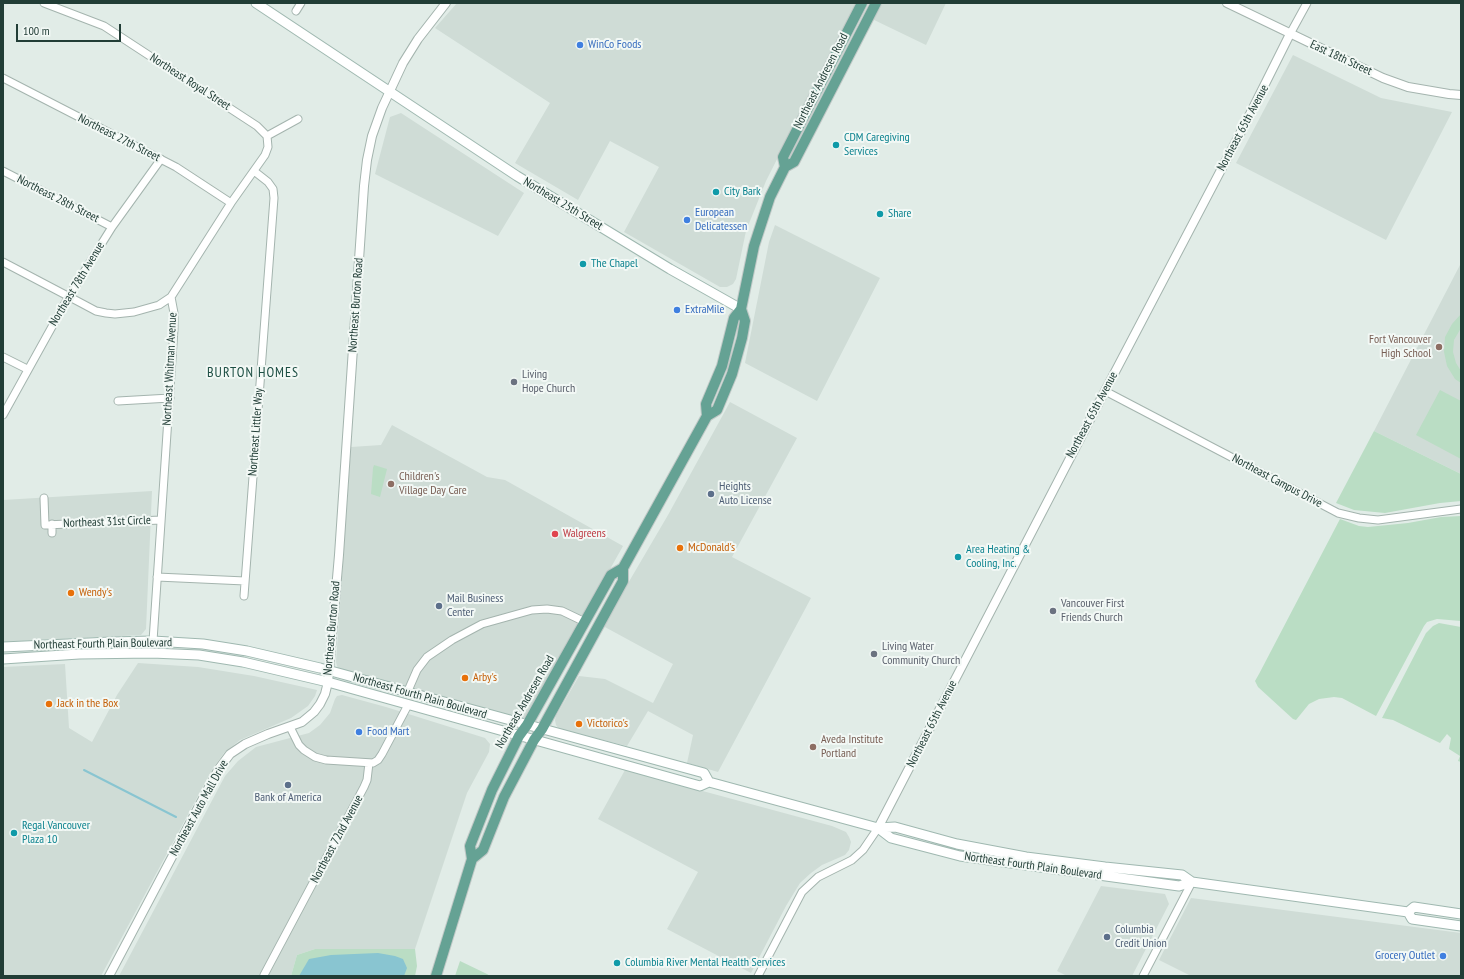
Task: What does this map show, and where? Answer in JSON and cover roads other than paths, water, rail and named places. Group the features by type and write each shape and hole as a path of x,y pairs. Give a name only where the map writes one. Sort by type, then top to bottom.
{"main road":[{"path":"256,3 389,91"},
{"name":"Northeast Andresen Road","path":"785,167 783,157 862,3"},
{"name":"Northeast Andresen Road","path":"436,976 472,859 470,846 492,790 519,736 527,725 612,575 623,568 707,416 717,410 728,385 736,361 745,321 741,309 754,246 758,229 770,197 785,167 794,162 876,3"},
{"name":"Northeast 25th Street","path":"389,91 517,176 675,272 741,309"},
{"name":"Northeast Andresen Road","path":"472,859 483,850 503,800 534,740 542,729 623,581 623,568"},
{"path":"602,620 598,613 612,586 612,575"},
{"path":"582,655 581,644 590,627 585,622"},
{"path":"79,654 87,650 149,647 152,645 153,641"},
{"name":"Northeast Fourth Plain Boulevard","path":"3,647 153,641 203,644 234,648 277,657 704,773 709,782"},
{"name":"Northeast Fourth Plain Boulevard","path":"3,659 79,654 152,653 199,655 271,668 328,682 700,786 709,782 878,828 895,827 957,844 1026,857 1106,868 1182,875 1192,882 1408,912 1414,907 1461,914"},
{"name":"Northeast Fourth Plain Boulevard","path":"1408,912 1412,919 1461,926"}],"street":[{"name":"Northeast Royal Street","path":"44,3 104,26 257,126 267,136"},
{"path":"296,11 301,3"},
{"name":"Northeast Burton Road","path":"328,682 339,555 367,160 372,136 382,108 403,63 418,39 446,3"},
{"name":"East 18th Street","path":"1227,3 1383,78 1408,87 1461,95"},
{"name":"Northeast 65th Avenue","path":"878,828 910,768 936,712 1243,128 1307,3"},
{"name":"Northeast 27th Street","path":"3,78 176,167 231,203"},
{"path":"267,136 298,119"},
{"name":"Northeast Whitman Avenue","path":"153,641 174,329 174,313 171,297 231,203 267,151 267,136"},
{"name":"Northeast 78th Avenue","path":"3,415 27,369 69,296 112,228 161,159"},
{"name":"Northeast 28th Street","path":"3,171 112,228"},
{"name":"Northeast Littler Way","path":"244,596 274,198 273,189 268,182 254,171"},
{"path":"3,262 96,311 115,314 134,312 160,304 171,297"},
{"path":"3,357 27,369"},
{"name":"Northeast Campus Drive","path":"1105,390 1338,513 1359,518 1378,520 1461,510"},
{"path":"118,401 170,398"},
{"name":"Northeast 31st Circle","path":"44,498 46,525 161,520"},
{"name":"Northeast 31st Circle","path":"52,524 52,533"},
{"path":"157,577 245,581"},
{"path":"407,693 417,670 427,658 452,640 482,624 532,610 547,609 562,611 585,622"},
{"name":"Northeast Auto Mall Drive","path":"108,976 221,766 230,754 245,744 302,722 314,712 325,694 328,682"},
{"path":"290,727 299,745 315,757 326,760 369,763 376,761 379,758 408,705"},
{"name":"Northeast 72nd Avenue","path":"264,976 364,787 367,780 369,763"},
{"path":"759,975 802,892 818,877 852,860 863,850 878,828"},
{"path":"1143,976 1192,882"}],"water":[{"path":"378,953 403,959 407,968 404,976 299,976 309,959 331,955"}],"waterway":[{"path":"84,770 176,817"}],"place":[{"name":"WinCo Foods","path":"580,45"},
{"name":"CDM Caregiving Services","path":"836,145"},
{"name":"City Bark","path":"716,192"},
{"name":"Share","path":"880,214"},
{"name":"European Delicatessen","path":"687,220"},
{"name":"The Chapel","path":"583,264"},
{"name":"ExtraMile","path":"677,310"},
{"name":"Fort Vancouver High School","path":"1439,347"},
{"name":"Living Hope Church","path":"514,382"},
{"name":"Children's Village Day Care","path":"391,484"},
{"name":"Heights Auto License","path":"711,494"},
{"name":"Walgreens","path":"555,534"},
{"name":"McDonald's","path":"680,548"},
{"name":"Area Heating & Cooling, Inc.","path":"958,557"},
{"name":"Wendy's","path":"71,593"},
{"name":"Mail Business Center","path":"439,606"},
{"name":"Vancouver First Friends Church","path":"1053,611"},
{"name":"Living Water Community Church","path":"874,654"},
{"name":"Arby's","path":"465,678"},
{"name":"Jack in the Box","path":"49,704"},
{"name":"Victorico's","path":"579,724"},
{"name":"Food Mart","path":"359,732"},
{"name":"Aveda Institute Portland","path":"813,747"},
{"name":"Bank of America","path":"288,785"},
{"name":"Regal Vancouver Plaza 10","path":"14,833"},
{"name":"Columbia Credit Union","path":"1107,937"},
{"name":"Grocery Outlet","path":"1443,956"},
{"name":"Columbia River Mental Health Services","path":"617,963"}],"district":[{"name":"BURTON HOMES","path":"253,373"}]}
